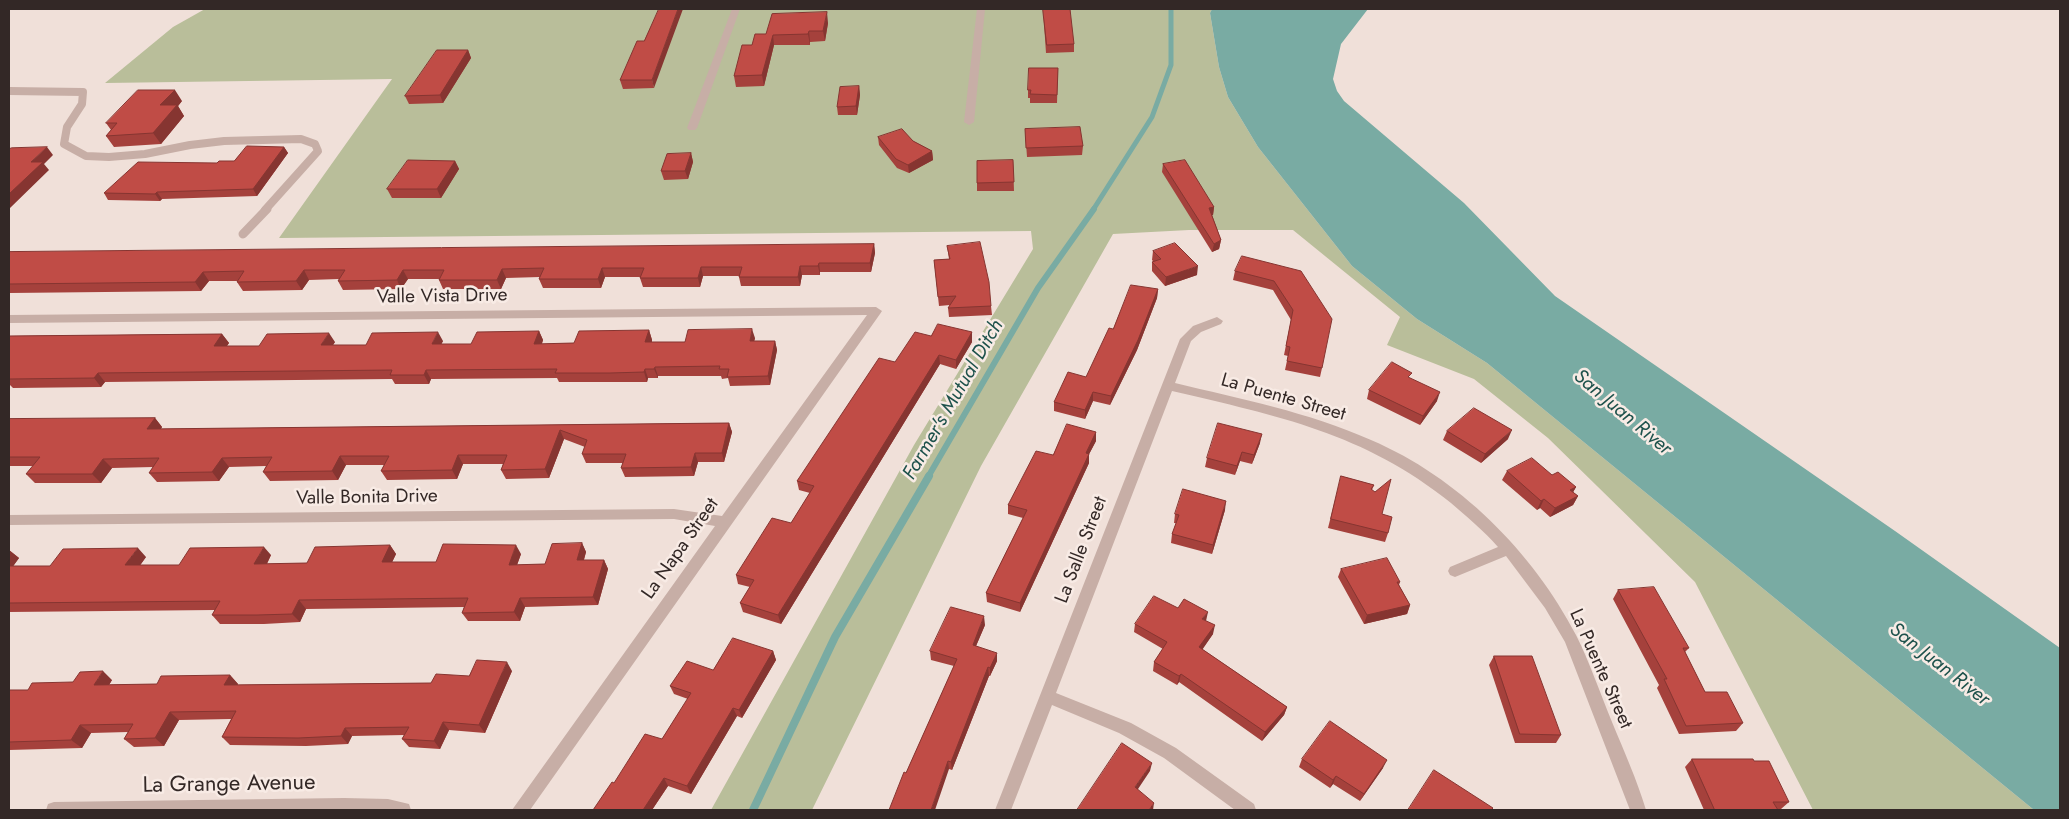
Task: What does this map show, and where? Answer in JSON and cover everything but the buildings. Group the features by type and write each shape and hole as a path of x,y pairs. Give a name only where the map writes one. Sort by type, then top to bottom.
{"street":[{"path":"692,128 736,9"},
{"path":"969,122 981,9"},
{"name":"Valle Vista Drive","path":"9,319 876,310"},
{"name":"La Napa Street","path":"520,810 876,310"},
{"name":"La Salle Street","path":"1002,810 1186,339 1197,329 1217,321"},
{"name":"La Puente Street","path":"1167,386 1333,429 1370,445 1404,464 1448,493 1477,518 1532,576 1554,608 1570,638 1638,810"},
{"name":"Valle Bonita Drive","path":"9,520 674,514 724,522"},
{"path":"1455,571 1509,550"},
{"path":"1047,696 1083,709 1140,736 1170,754 1248,810"},
{"name":"La Grange Avenue","path":"54,810 344,806 388,807 403,810"}],"lane":[{"path":"9,90 82,92 82,104 71,115 64,133 64,144 86,156 145,154 190,145 241,140 301,139 315,144 318,151 307,165 243,234"}],"green space":[{"path":"205,9 1212,9 1210,13 1219,67 1228,97 1258,147 1352,266 1417,319 1487,363 2034,810 1813,810 1695,582 1548,438 1474,379 1387,345 1400,317 1293,230 1189,230 1113,234 981,466 812,810 711,810 914,445 1033,249 1031,231 279,238 392,79 105,83 173,27"}],"water":[{"name":"San Juan River","path":"1212,9 1368,9 1341,44 1333,79 1337,91 1344,101 1464,203 1555,296 1895,531 2060,648 2060,810 2034,810 1487,363 1417,319 1352,266 1258,147 1228,97 1219,67 1210,13"}],"waterway":[{"name":"Farmer's Mutual Ditch","path":"1093,210 1152,117 1171,65 1171,9"},
{"name":"Farmer's Mutual Ditch","path":"928,477 1038,288 1094,209"},
{"name":"Farmer's Mutual Ditch","path":"753,810 835,637 929,476"}]}
